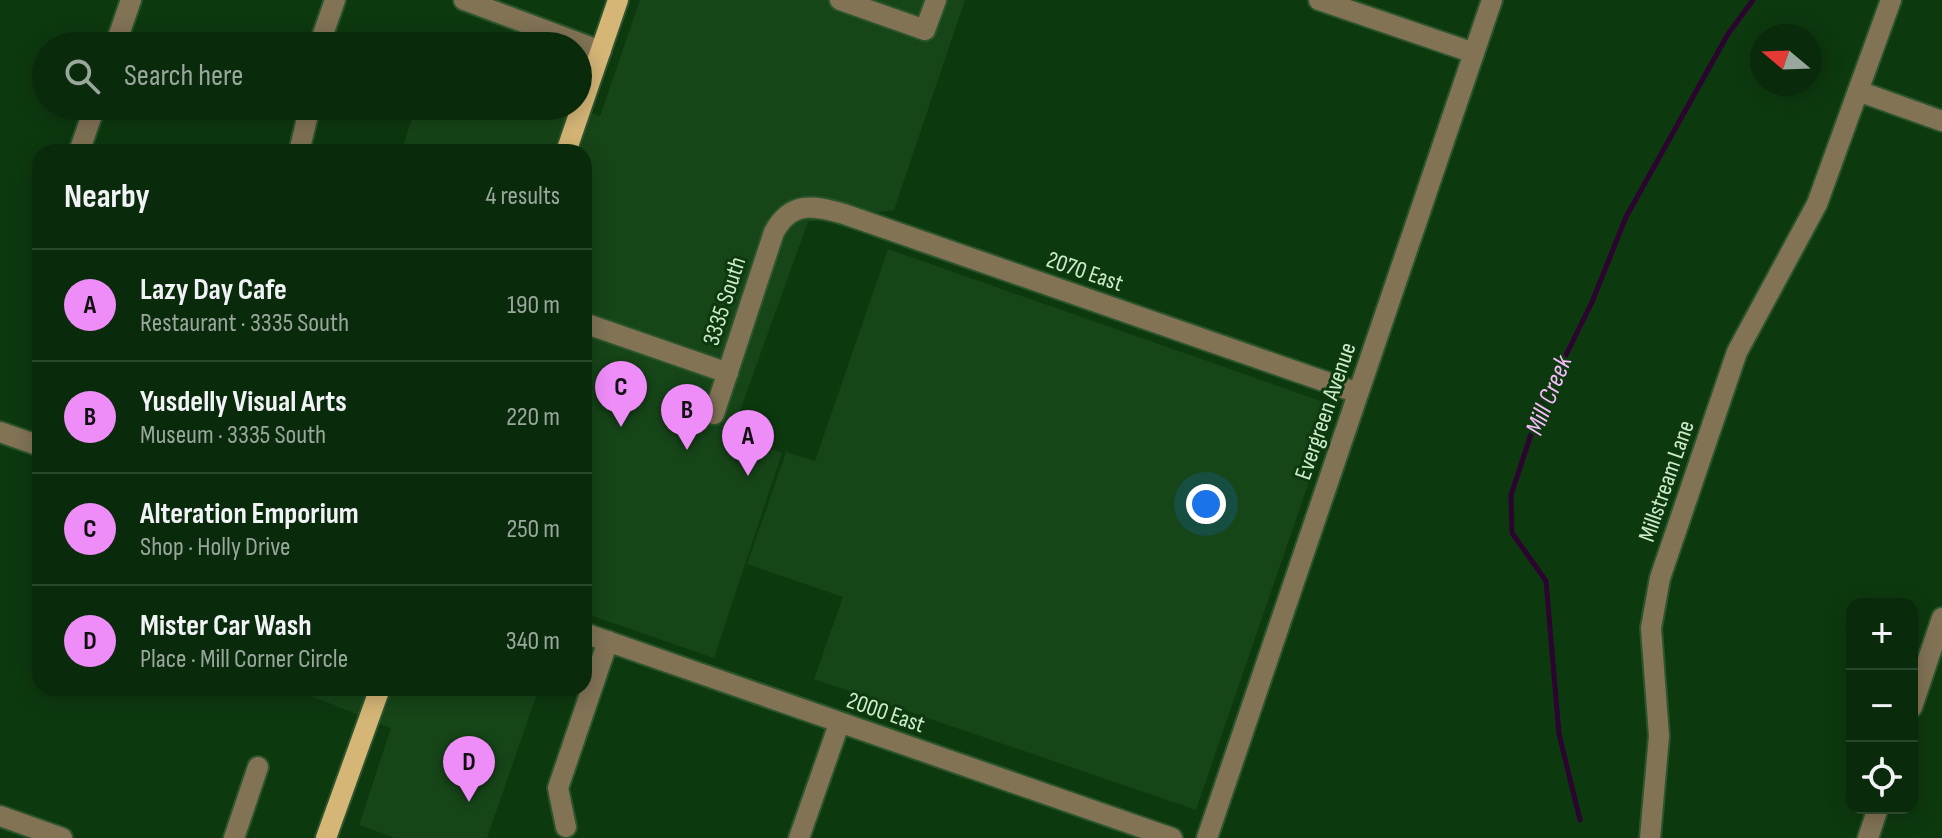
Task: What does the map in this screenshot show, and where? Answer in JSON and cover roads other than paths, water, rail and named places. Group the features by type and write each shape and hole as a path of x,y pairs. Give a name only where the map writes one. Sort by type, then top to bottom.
{"main road":[{"path":"592,77 618,0"},
{"path":"569,144 577,120"},
{"path":"326,838 377,696"}],"street":[{"path":"120,32 131,0"},
{"path":"324,32 335,0"},
{"path":"464,0 550,32"},
{"path":"840,0 925,30 936,0"},
{"path":"1319,0 1474,53"},
{"name":"Evergreen Avenue","path":"1207,838 1492,0"},
{"name":"Millstream Lane","path":"1650,838 1659,736 1651,628 1660,578 1737,352 1785,268 1833,166 1891,0"},
{"path":"592,48 601,51"},
{"path":"1858,91 1942,121"},
{"path":"82,144 90,120"},
{"path":"301,144 307,120"},
{"name":"2070 East","path":"793,209 821,207 844,214 1358,393"},
{"name":"3335 South","path":"714,414 774,232 793,209"},
{"path":"592,326 728,373"},
{"path":"0,432 32,443"},
{"path":"1918,689 1942,618"},
{"name":"2000 East","path":"592,636 1172,838"},
{"path":"592,688 608,641"},
{"path":"566,827 558,788 589,696"},
{"path":"799,838 839,724"},
{"path":"234,838 258,767"},
{"path":"1868,838 1876,814"},
{"path":"0,816 62,838"}],"waterway":[{"name":"Mill Creek","path":"1580,820 1559,734 1546,581 1512,533 1511,495 1539,410 1592,302 1626,217 1728,34 1753,0"}],"place":[{"name":"Alteration Emporium","path":"621,427"},
{"name":"Yusdelly Visual Arts","path":"687,450"},
{"name":"Lazy Day Cafe","path":"748,476"},
{"name":"Mister Car Wash","path":"469,802"}]}
